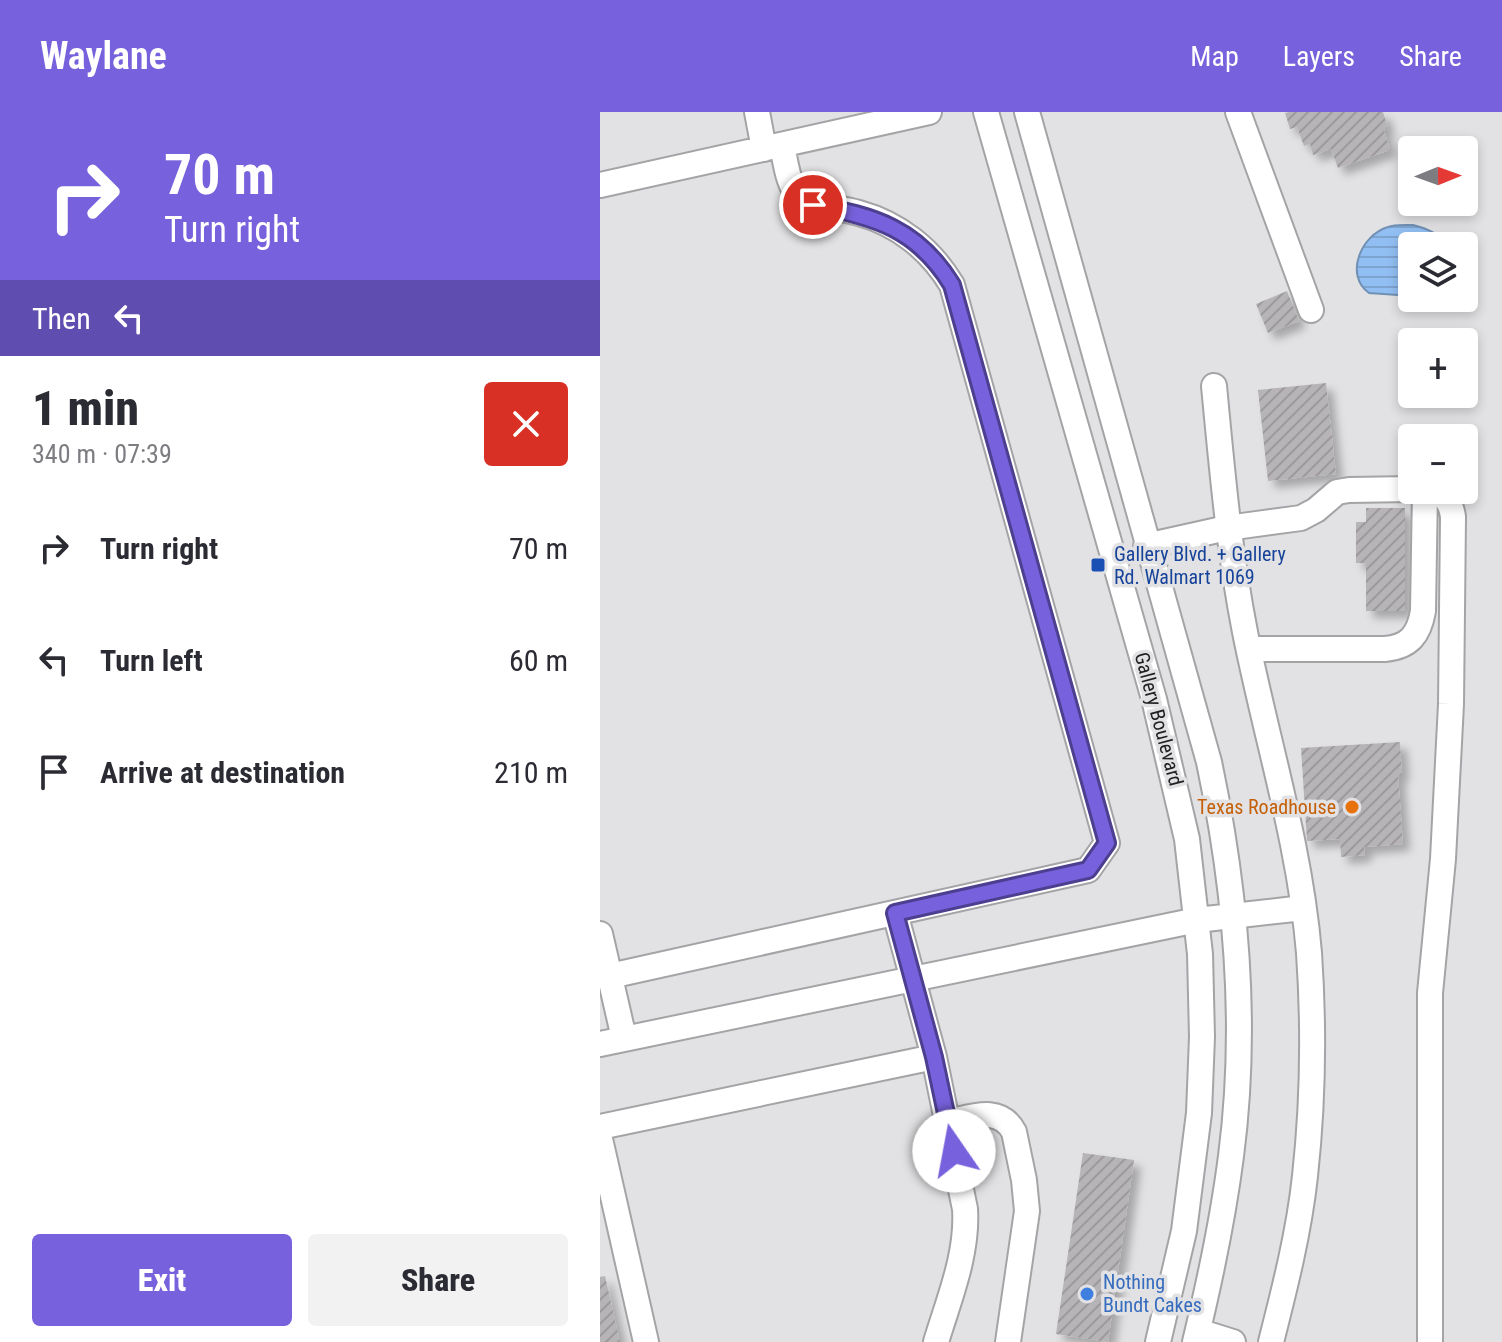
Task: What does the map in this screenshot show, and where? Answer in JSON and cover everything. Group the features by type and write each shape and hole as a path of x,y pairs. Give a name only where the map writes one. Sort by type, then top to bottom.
{"street":[{"path":"610,976 1088,870 1107,843 952,285 942,267 905,234 870,217 802,201 795,194 757,112"},
{"path":"600,185 929,112"},
{"name":"Gallery Boulevard","path":"986,112 1164,734 1187,839 1197,920 1202,1037 1196,1150 1184,1231 1158,1342"},
{"name":"Gallery Boulevard","path":"1027,112 1146,546 1209,762 1234,915 1238,1037 1235,1116 1219,1237 1197,1337"},
{"path":"1238,112 1311,310"},
{"path":"1214,386 1227,528 1303,908 1310,989 1310,1102 1305,1175 1292,1258 1271,1342"},
{"path":"1146,546 1227,528 1301,518 1337,492 1398,490"},
{"path":"1407,643 1413,633 1415,617 1413,504"},
{"path":"1249,649 1385,649 1407,643 1418,631 1423,611 1426,504"},
{"path":"1430,1342 1430,993 1443,859 1451,704 1453,517 1450,504"},
{"path":"600,934 610,976 612,1041 1197,920 1303,908"},
{"path":"895,913 934,1057 966,1225 962,1251 936,1342"},
{"path":"600,1127 934,1057"},
{"path":"948,1122 996,1115 1010,1124 1014,1132 1027,1211 1008,1342"},
{"path":"600,1139 646,1342"},
{"path":"1197,1337 1233,1342"}],"water":[{"path":"1397,225 1413,225 1432,232 1398,232 1398,295 1369,293 1358,276 1359,256 1378,231"}],"building":[{"path":"1383,112 1390,150 1338,168 1331,149 1313,155 1310,144 1304,146 1297,127 1290,129 1285,113"},
{"path":"1287,291 1299,321 1268,333 1256,304"},
{"path":"1326,383 1336,474 1268,481 1258,390"},
{"path":"1366,508 1405,508 1405,611 1366,611 1366,563 1356,563 1356,522 1366,522"},
{"name":"Texas Roadhouse","path":"1400,742 1402,775 1398,775 1403,844 1364,847 1365,855 1341,857 1340,839 1307,841 1301,748"},
{"path":"1083,1153 1134,1160 1108,1342 1056,1334"},
{"path":"605,1276 620,1342 600,1342 600,1277"}],"place":[{"name":"Gallery Blvd. + Gallery Rd. Walmart 1069","path":"1098,565"},
{"name":"Texas Roadhouse","path":"1352,807"},
{"name":"Nothing Bundt Cakes","path":"1087,1294"}],"route":[{"path":"813,205 856,212 905,234 942,267 952,285 1107,843 1088,870 895,913 934,1057 954,1151"}]}
